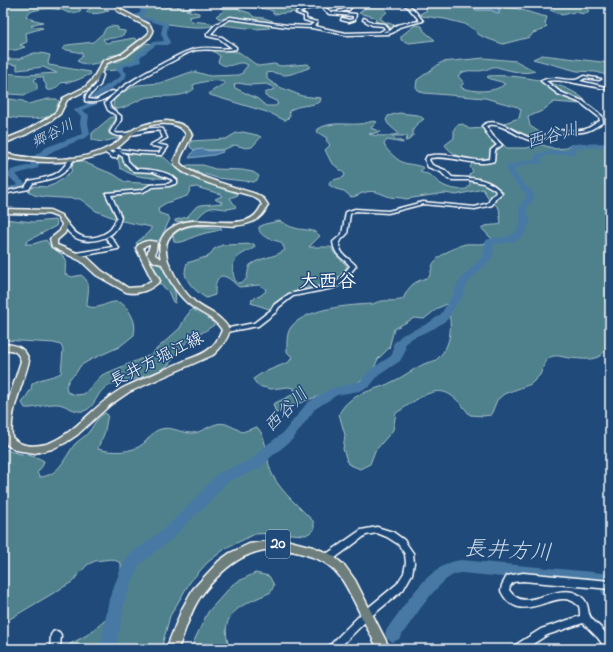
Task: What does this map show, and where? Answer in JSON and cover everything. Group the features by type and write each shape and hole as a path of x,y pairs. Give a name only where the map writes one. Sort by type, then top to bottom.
{"main road":[{"path":"3,142 25,133 50,119 58,113 65,99 87,88 94,81 105,62 124,55 151,32 149,26 118,10 118,6 123,3"},
{"path":"3,155 56,160 87,157 108,150 138,128 152,124 172,124 185,128 189,134 178,158 177,163 179,168 192,174 254,195 262,200 265,205 264,212 259,217 250,221 236,224 191,223 179,226 170,231 164,241 162,255 164,262"},
{"path":"3,159 5,160 3,165"},
{"path":"3,211 50,212 59,216 65,224 63,232 53,239 54,246 87,261 99,273 126,290 138,290 148,287 156,281 156,277 139,248 142,244 164,241"},
{"name":"長井方堀江線","path":"3,347 15,348 24,355 26,361 8,415 6,428 7,437 11,443 18,447 36,449 50,446 62,440 79,428 118,395 210,353 223,340 226,330 221,322 213,315 193,304 182,292 164,262 157,261 151,255 154,243"},
{"name":"20","path":"172,649 188,609 212,575 234,556 249,549 282,544 328,558 341,569 351,584 384,649"}],"street":[{"path":"311,27 316,23 305,19 304,16 297,13 306,8 321,5 331,10 348,9 354,3"},
{"path":"108,150 160,154 166,147 152,145 155,142 165,138 162,130 153,128 141,132 114,134 112,132 119,120 119,116 109,109 107,103 134,79 190,51 206,48 235,48 221,38 210,36 208,34 227,18 287,26 311,27 346,34 377,34 392,32 398,26 422,21 409,6 402,3"},
{"path":"321,5 330,13 355,15 354,20 352,21 342,19"},
{"path":"364,19 373,24 386,26 387,29 377,34"},
{"path":"99,72 101,75 98,85 86,98 87,101 100,101 124,87"},
{"path":"576,82 582,77 583,74 589,74"},
{"path":"582,77 599,79"},
{"path":"226,330 256,325 274,311 276,306 291,295 338,284 353,266 343,259 338,253 336,247 336,242 344,234 348,213 350,211 388,212 423,203 475,208 490,204 500,193 496,188 478,180 450,178 443,171 430,166 427,160 429,157 442,155 472,162 492,160 493,150 500,145 486,131 484,126 487,124 504,126 524,137 534,139 543,138 549,134 559,132 590,129 602,121 601,117 582,102 560,93 543,81 550,79 576,82 610,89"},
{"path":"65,224 74,235 80,238 96,237 105,234 113,229 119,217 108,194 144,191 152,186 169,185 175,182 173,178 154,171 135,170 126,161 125,156 117,152 115,157 108,150"},
{"path":"3,193 27,188 31,182 58,176 66,170 72,159"},
{"path":"3,189 11,187"},
{"path":"76,255 116,248 109,238"},
{"path":"328,558 364,532 377,530 390,534 401,542 409,553 410,563 408,574 400,587 366,615 332,649"},
{"path":"610,586 523,577 510,579 506,585 505,591 516,602 526,604 567,595 576,597 583,603 585,618 604,636 610,648"},
{"path":"516,649 544,632 585,618"},
{"path":"55,649 56,635"}],"green space":[{"path":"3,3 115,3 95,7 109,10 98,13 86,12 91,8 81,5 77,7 81,10 80,11 73,13 53,9 32,11 26,16 43,22 31,26 43,28 26,33 27,42 20,45 25,47 16,50 3,50"},
{"path":"157,3 183,3 177,7 195,8 186,10 199,13 199,15 189,17 191,21 210,23 214,25 208,27 188,27 153,21 139,15 145,12 143,7 155,6"},
{"path":"239,3 287,4 302,9 297,12 273,14 273,11 247,7"},
{"path":"373,3 384,6 387,12 380,18 385,22 394,25 390,32 386,31 389,29 388,26 375,21 376,19 374,17 359,13 365,8 363,5"},
{"path":"428,3 458,3 446,5 471,6 476,5 477,3 495,3 477,10 491,10 499,14 499,8 505,7 517,9 547,17 545,24 547,26 543,30 533,33 530,37 503,44 483,37 465,24 445,19 422,16 420,14 427,10 426,8"},
{"path":"557,3 590,3 584,6 589,11 584,14 575,12 562,15 550,10"},
{"path":"218,5 234,5 240,10 250,13 254,17 273,21 270,23 230,17 222,19 218,18 216,16 224,11"},
{"path":"234,19 266,24 270,28 256,29 222,25 227,20"},
{"path":"415,25 422,26 424,31 435,40 409,43 401,40 401,36"},
{"path":"111,26 118,27 118,30 125,31 125,33 118,37 103,39 106,43 134,38 140,42 121,54 108,56 107,59 92,64 84,64 77,61 82,57 82,53 62,49 67,45 93,42 103,33 106,28"},
{"path":"146,43 153,44 136,57 138,61 121,66 117,70 104,71 109,63 120,61"},
{"path":"210,49 239,52 258,66 274,64 281,66 308,64 311,67 286,75 272,72 267,73 267,79 277,86 302,96 321,98 320,102 312,105 300,106 289,111 290,116 284,120 270,113 210,95 209,93 225,83 214,81 193,85 194,89 177,96 144,98 126,107 118,109 115,109 113,105 114,100 121,93 137,85 160,83 191,72 210,76 239,75 243,73 248,65 240,63 226,66 222,65 218,62 220,56","holes":["237,83 250,85 266,84 273,87 274,89 265,93 265,96 276,101 278,104 275,106 266,106 258,99 235,88 234,85"]},
{"path":"34,53 50,55 49,65 90,72 91,74 75,81 61,83 54,89 50,90 46,89 46,84 43,77 37,77 34,80 37,85 37,90 24,95 10,94 6,96 10,99 23,101 28,104 48,99 57,99 59,101 54,114 44,118 22,119 3,116 3,73 26,75 57,73 43,67 17,70 17,65 3,63 4,59 19,59"},
{"path":"542,55 610,63 610,78 596,72 577,71 533,59"},
{"path":"484,58 516,61 535,71 521,72 492,67 481,71 464,72 458,76 464,83 461,86 462,88 478,91 495,89 505,84 487,77 488,76 512,76 540,80 566,88 586,101 579,104 554,102 542,111 528,117 530,126 541,133 540,137 535,137 512,129 504,123 519,118 521,110 518,107 485,98 424,93 419,91 416,87 417,80 442,62"},
{"path":"399,113 418,115 424,119 417,124 413,130 413,136 409,140 405,141 408,136 393,136 393,138 403,143 387,140 384,144 386,148 400,161 424,168 420,171 431,176 444,186 454,189 467,189 470,185 469,175 473,171 470,167 472,164 455,154 445,145 454,138 454,129 457,125 463,124 469,129 486,128 507,148 527,148 539,144 556,149 566,148 571,145 583,144 610,146 610,339 604,352 596,358 584,359 553,356 546,360 540,375 531,384 504,394 497,400 491,415 470,415 462,405 444,392 438,391 418,398 396,413 393,430 375,451 370,464 360,469 348,464 343,449 345,435 339,414 349,401 355,397 392,382 420,366 437,359 443,352 449,340 450,318 447,304 438,308 424,319 414,318 394,329 389,348 378,359 374,368 365,378 350,387 307,400 276,413 273,404 294,394 294,388 288,387 271,389 258,386 253,379 262,373 289,362 292,357 287,352 289,330 298,321 317,312 329,309 403,299 413,284 429,277 434,262 442,255 463,245 483,244 493,240 481,228 501,224 499,208 489,199 483,189 456,195 445,193 406,199 390,197 373,192 351,197 344,191 329,185 330,181 344,177 345,174 331,162 325,150 330,145 326,140 327,138 317,132 318,129 333,124 361,124 375,121 377,122 371,128 381,132 369,134 379,136 394,135 398,133 388,124 386,120 388,116"},
{"path":"111,117 116,117 116,119 109,129 110,135 122,135 123,137 102,142 92,140 92,133"},
{"path":"243,132 261,137 252,147 246,148 235,145 222,150 194,150 190,147 191,141 226,139 236,133"},
{"path":"124,152 158,155 165,158 182,173 236,192 238,195 230,198 236,207 230,209 212,208 208,209 197,219 175,222 175,220 187,217 196,207 201,205 222,203 215,199 222,196 220,194 196,187 191,188 187,196 166,203 158,208 159,213 168,216 170,219 160,240 137,245 136,243 148,233 151,227 122,221 96,211 80,199 45,197 34,195 28,191 35,186 47,187 55,184 71,172 73,162 81,161 115,175 125,182 156,184 169,183 171,181 170,179 144,177 126,172 120,168 117,155"},
{"path":"203,165 215,169 242,170 253,172 259,176 257,180 253,182 217,178 188,169 185,166"},
{"path":"3,219 34,222 55,220 57,223 56,226 29,240 25,244 33,244 46,240 51,247 66,259 65,274 72,277 81,275 87,281 87,306 98,307 109,303 119,302 129,311 135,325 134,335 119,347 80,366 76,373 70,378 66,386 67,392 76,395 84,394 102,375 150,355 180,328 192,309 198,310 207,315 214,322 214,325 181,347 167,366 147,375 108,386 100,392 91,407 84,411 77,411 58,404 25,408 22,403 31,389 32,384 38,380 61,373 63,350 61,345 54,343 3,340"},
{"path":"279,221 298,229 318,233 320,236 309,247 332,248 334,253 347,266 339,278 328,284 291,293 279,300 269,309 251,303 252,299 260,296 266,291 265,288 259,285 239,287 230,279 222,276 216,282 215,295 206,298 196,291 190,284 185,273 187,263 209,256 214,249 222,245 254,244 254,248 239,257 234,263 233,272 235,280 238,283 244,281 247,277 250,265 285,250 281,242 263,236 259,230 259,227 265,224"},
{"path":"194,226 222,229 202,234 184,241 174,242 173,236 177,232"},
{"path":"149,255 162,267 172,282 176,295 175,303 173,302 168,291 159,283 154,268 146,256"},
{"path":"105,413 108,415 104,434 98,449 109,451 127,451 138,447 143,444 155,431 165,428 195,433 213,425 222,423 242,432 257,427 261,432 269,464 277,483 314,522 314,530 306,535 275,533 255,534 226,548 207,563 190,582 170,616 161,649 67,649 70,644 87,635 108,618 121,578 121,563 112,559 95,561 87,565 72,582 3,623 3,448 8,451 39,458 44,461 37,473 40,477 47,476 61,465 75,444 87,434 97,420"},
{"path":"255,573 269,576 274,585 271,592 242,606 235,611 230,618 227,626 227,636 230,649 190,649 208,612 233,584"}],"water":[{"path":"495,3 510,6 498,9 499,14 491,10 475,10 476,8 490,6 491,4"},
{"path":"203,149 209,151 222,150 223,152 214,155 189,158 194,150"}],"waterway":[{"name":"郷谷川","path":"3,191 23,187 23,185 12,176 14,172 35,166 33,161 41,154 69,141 81,138 86,134 84,123 85,115 77,110 95,103 94,97 97,94 123,78 124,73 120,71 119,68 121,66 139,61 137,57 155,43 167,43 164,33 166,24 137,16 144,12 140,8 141,6 132,3"},
{"name":"西谷川","path":"108,649 117,599 129,568 134,560 168,534 201,502 220,480 226,476 256,464 266,453 288,436 311,406 334,392 359,387 365,384 375,372 396,358 399,352 399,344 406,337 431,326 444,317 449,307 458,296 460,288 466,279 488,257 489,242 508,240 516,237 523,231 526,219 524,216 523,206 529,200 530,194 525,187 515,179 510,168 526,162 539,162 538,157 548,153 572,152 573,146 610,145"},
{"name":"長井方川","path":"393,634 434,581 453,568 472,567 603,580"}],"district":[{"name":"大西谷","path":"328,282"}]}
